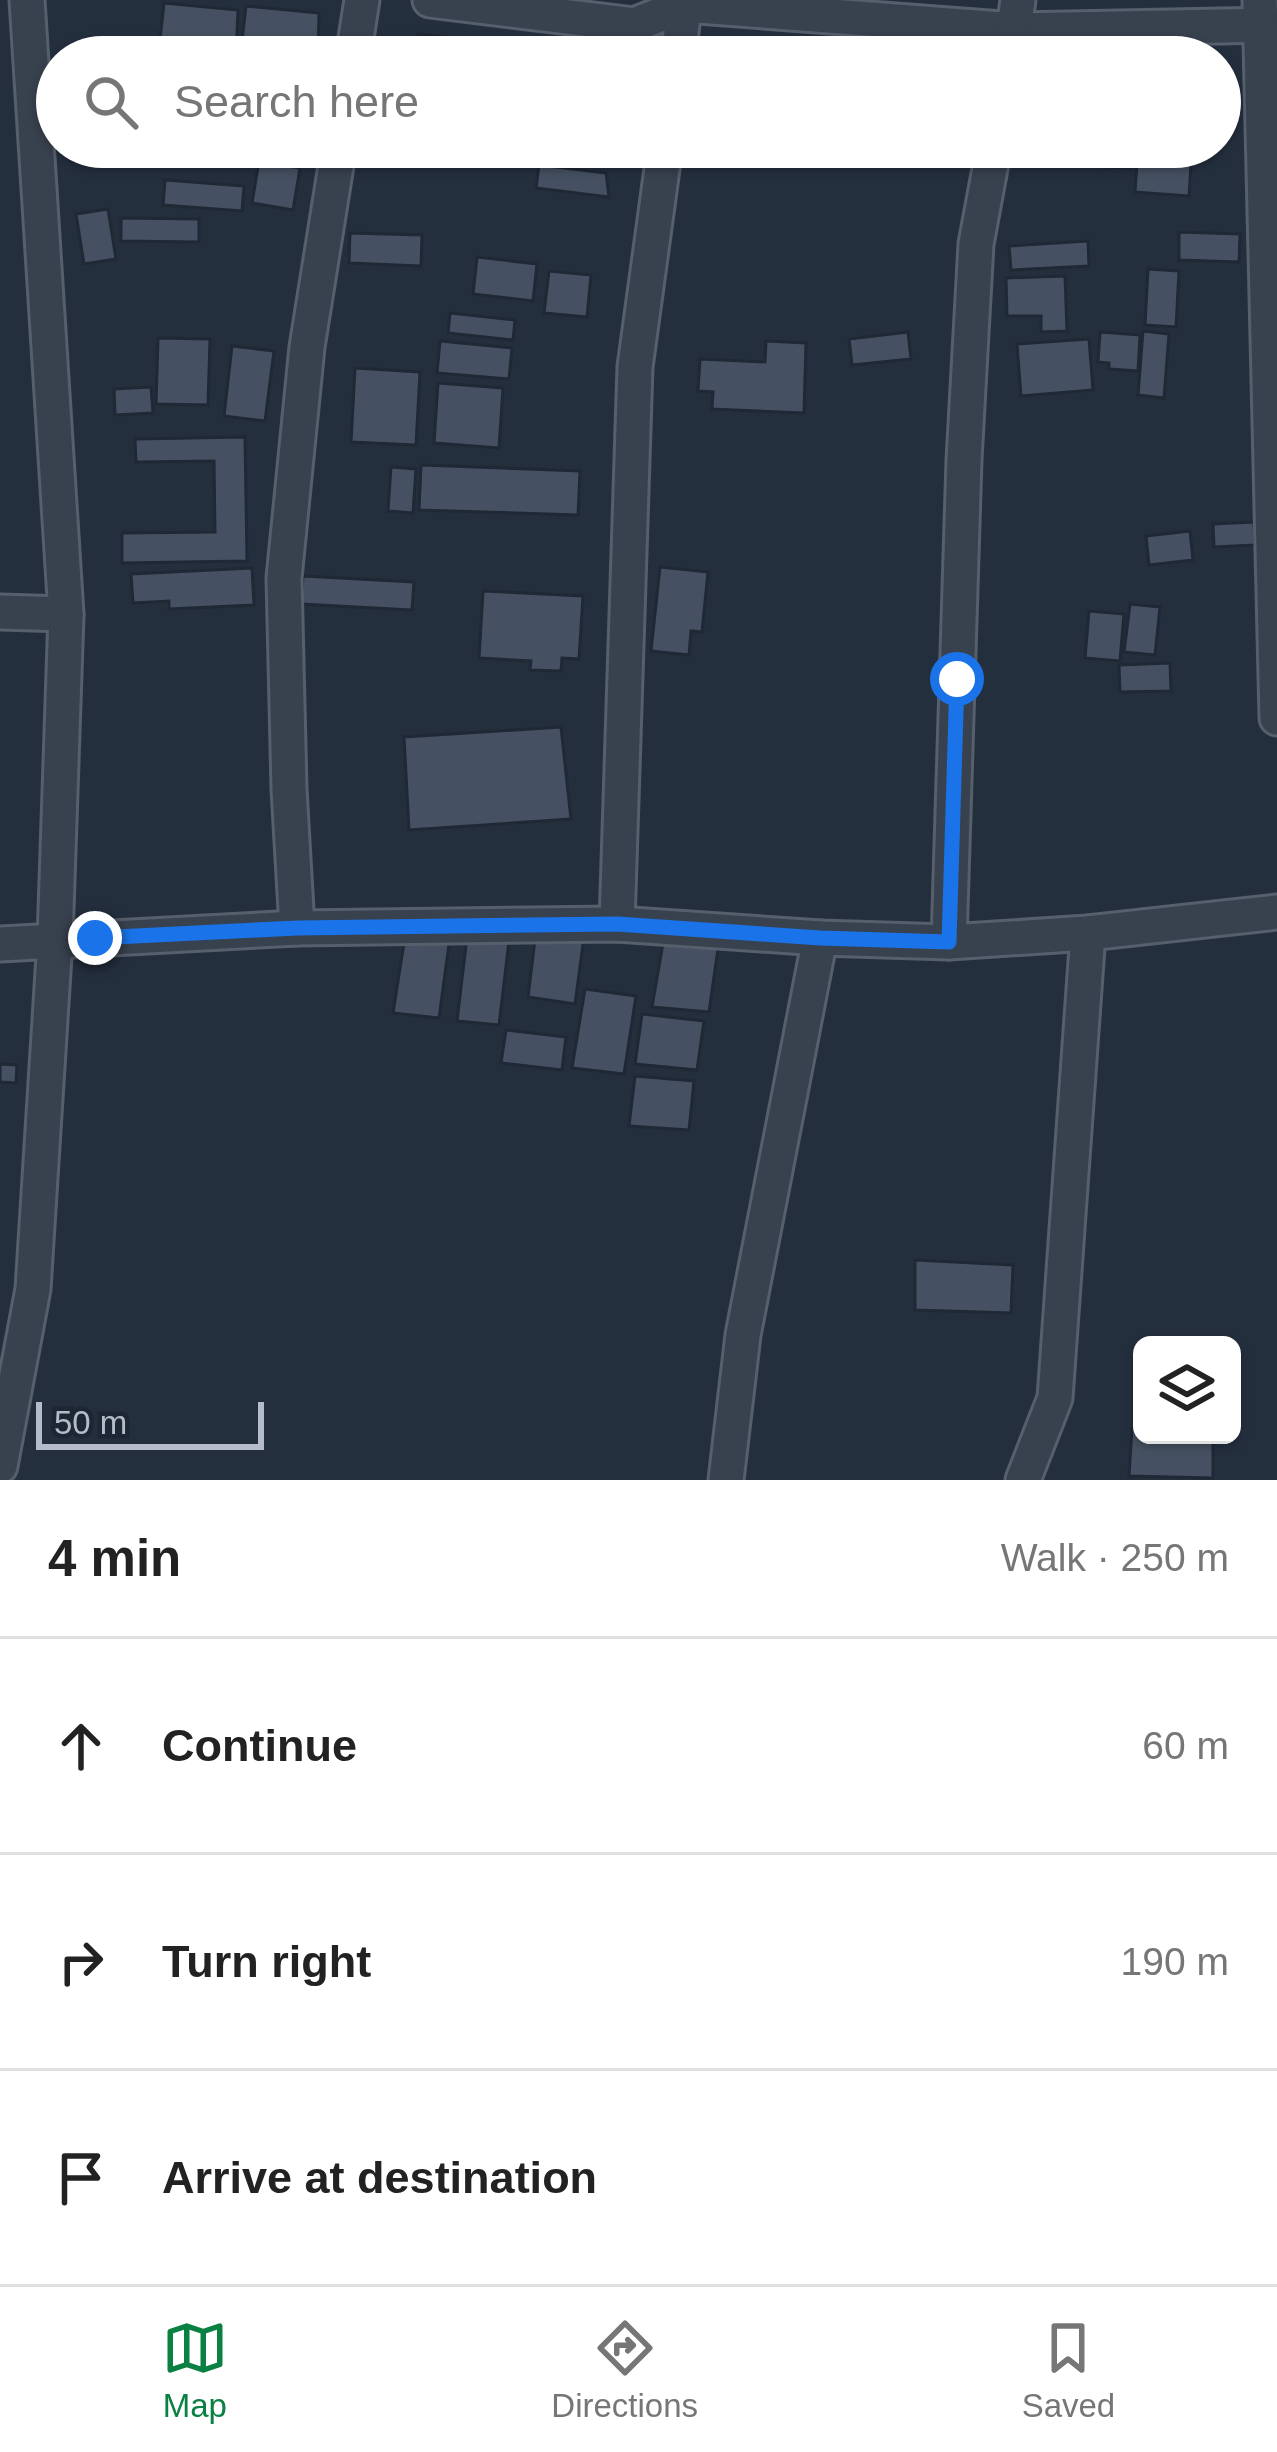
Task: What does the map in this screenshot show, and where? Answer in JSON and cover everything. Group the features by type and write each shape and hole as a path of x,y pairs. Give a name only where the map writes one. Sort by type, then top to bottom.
{"street":[{"path":"27,0 36,145"},
{"path":"356,36 362,0"},
{"path":"430,0 634,25 685,3 1014,29 1266,17 1277,718"},
{"path":"681,36 685,3"},
{"path":"0,1466 55,940 65,614 37,168"},
{"path":"297,928 284,578 307,347 336,168"},
{"path":"617,924 635,367 662,168"},
{"path":"949,942 964,460 976,244 990,168"},
{"path":"0,612 65,614"},
{"path":"0,944 297,928 617,924 949,942 1088,933 1277,912"},
{"path":"1023,1480 1055,1398 1088,933"},
{"path":"726,1480 743,1335 820,938"}],"building":[{"path":"164,3 238,10 237,36 160,36"},
{"path":"246,6 319,13 318,36 242,36"},
{"path":"258,168 300,168 293,210 252,203"},
{"path":"539,168 606,173 609,197 536,188"},
{"path":"1137,168 1191,168 1189,196 1135,192"},
{"path":"165,180 244,186 242,211 163,205"},
{"path":"108,209 116,259 84,264 76,214"},
{"path":"121,218 199,219 199,242 121,241"},
{"path":"1179,232 1240,234 1239,262 1179,260"},
{"path":"350,233 422,235 421,266 349,263"},
{"path":"1088,241 1089,266 1011,270 1009,246"},
{"path":"477,257 537,264 533,301 473,294"},
{"path":"1148,269 1179,271 1176,327 1145,325"},
{"path":"549,271 591,275 587,317 544,313"},
{"path":"1065,276 1067,331 1041,332 1041,316 1007,316 1006,278"},
{"path":"450,313 515,320 513,340 448,333"},
{"path":"1143,331 1169,334 1164,398 1138,395"},
{"path":"908,332 911,359 852,365 849,339"},
{"path":"1100,332 1140,335 1138,371 1109,369 1109,363 1098,362"},
{"path":"158,338 210,339 208,405 156,404"},
{"path":"1089,339 1093,390 1021,396 1017,344"},
{"path":"440,341 512,348 509,379 437,373"},
{"path":"766,341 806,343 804,413 712,409 713,392 698,391 700,359 765,362"},
{"path":"232,346 274,351 265,421 224,416"},
{"path":"355,368 420,372 416,445 351,442"},
{"path":"438,383 503,388 499,448 434,443"},
{"path":"151,387 153,413 115,415 114,389"},
{"path":"245,437 247,561 122,563 122,533 215,532 214,461 136,462 135,439"},
{"path":"421,465 580,471 578,515 419,510"},
{"path":"391,467 416,469 413,513 388,511"},
{"path":"1254,522 1255,545 1214,547 1213,524"},
{"path":"1190,531 1193,560 1149,565 1146,536"},
{"path":"660,567 708,572 702,632 691,631 689,655 651,651"},
{"path":"252,568 254,605 169,609 169,601 133,603 131,574"},
{"path":"303,576 414,582 412,610 301,604"},
{"path":"483,591 583,596 579,659 562,658 561,671 530,670 531,661 479,658"},
{"path":"1130,604 1160,607 1155,655 1124,652"},
{"path":"1089,611 1124,614 1120,661 1085,658"},
{"path":"1170,663 1171,691 1120,692 1119,665"},
{"path":"561,727 571,819 409,830 404,737"},
{"path":"406,930 450,937 439,1018 393,1013"},
{"path":"536,931 584,937 575,1004 528,997"},
{"path":"467,937 509,941 499,1025 457,1021"},
{"path":"664,937 719,942 709,1012 652,1007"},
{"path":"585,989 636,996 624,1074 572,1068"},
{"path":"642,1014 704,1021 697,1070 635,1064"},
{"path":"506,1030 566,1037 562,1070 501,1063"},
{"path":"0,1064 17,1065 16,1083 0,1082"},
{"path":"635,1076 694,1081 689,1130 629,1126"},
{"path":"915,1260 1013,1265 1011,1313 915,1310"},
{"path":"1132,1428 1133,1444 1213,1444 1213,1478 1129,1476"}],"route":[{"path":"95,938 297,928 617,924 949,942 957,679"}]}
